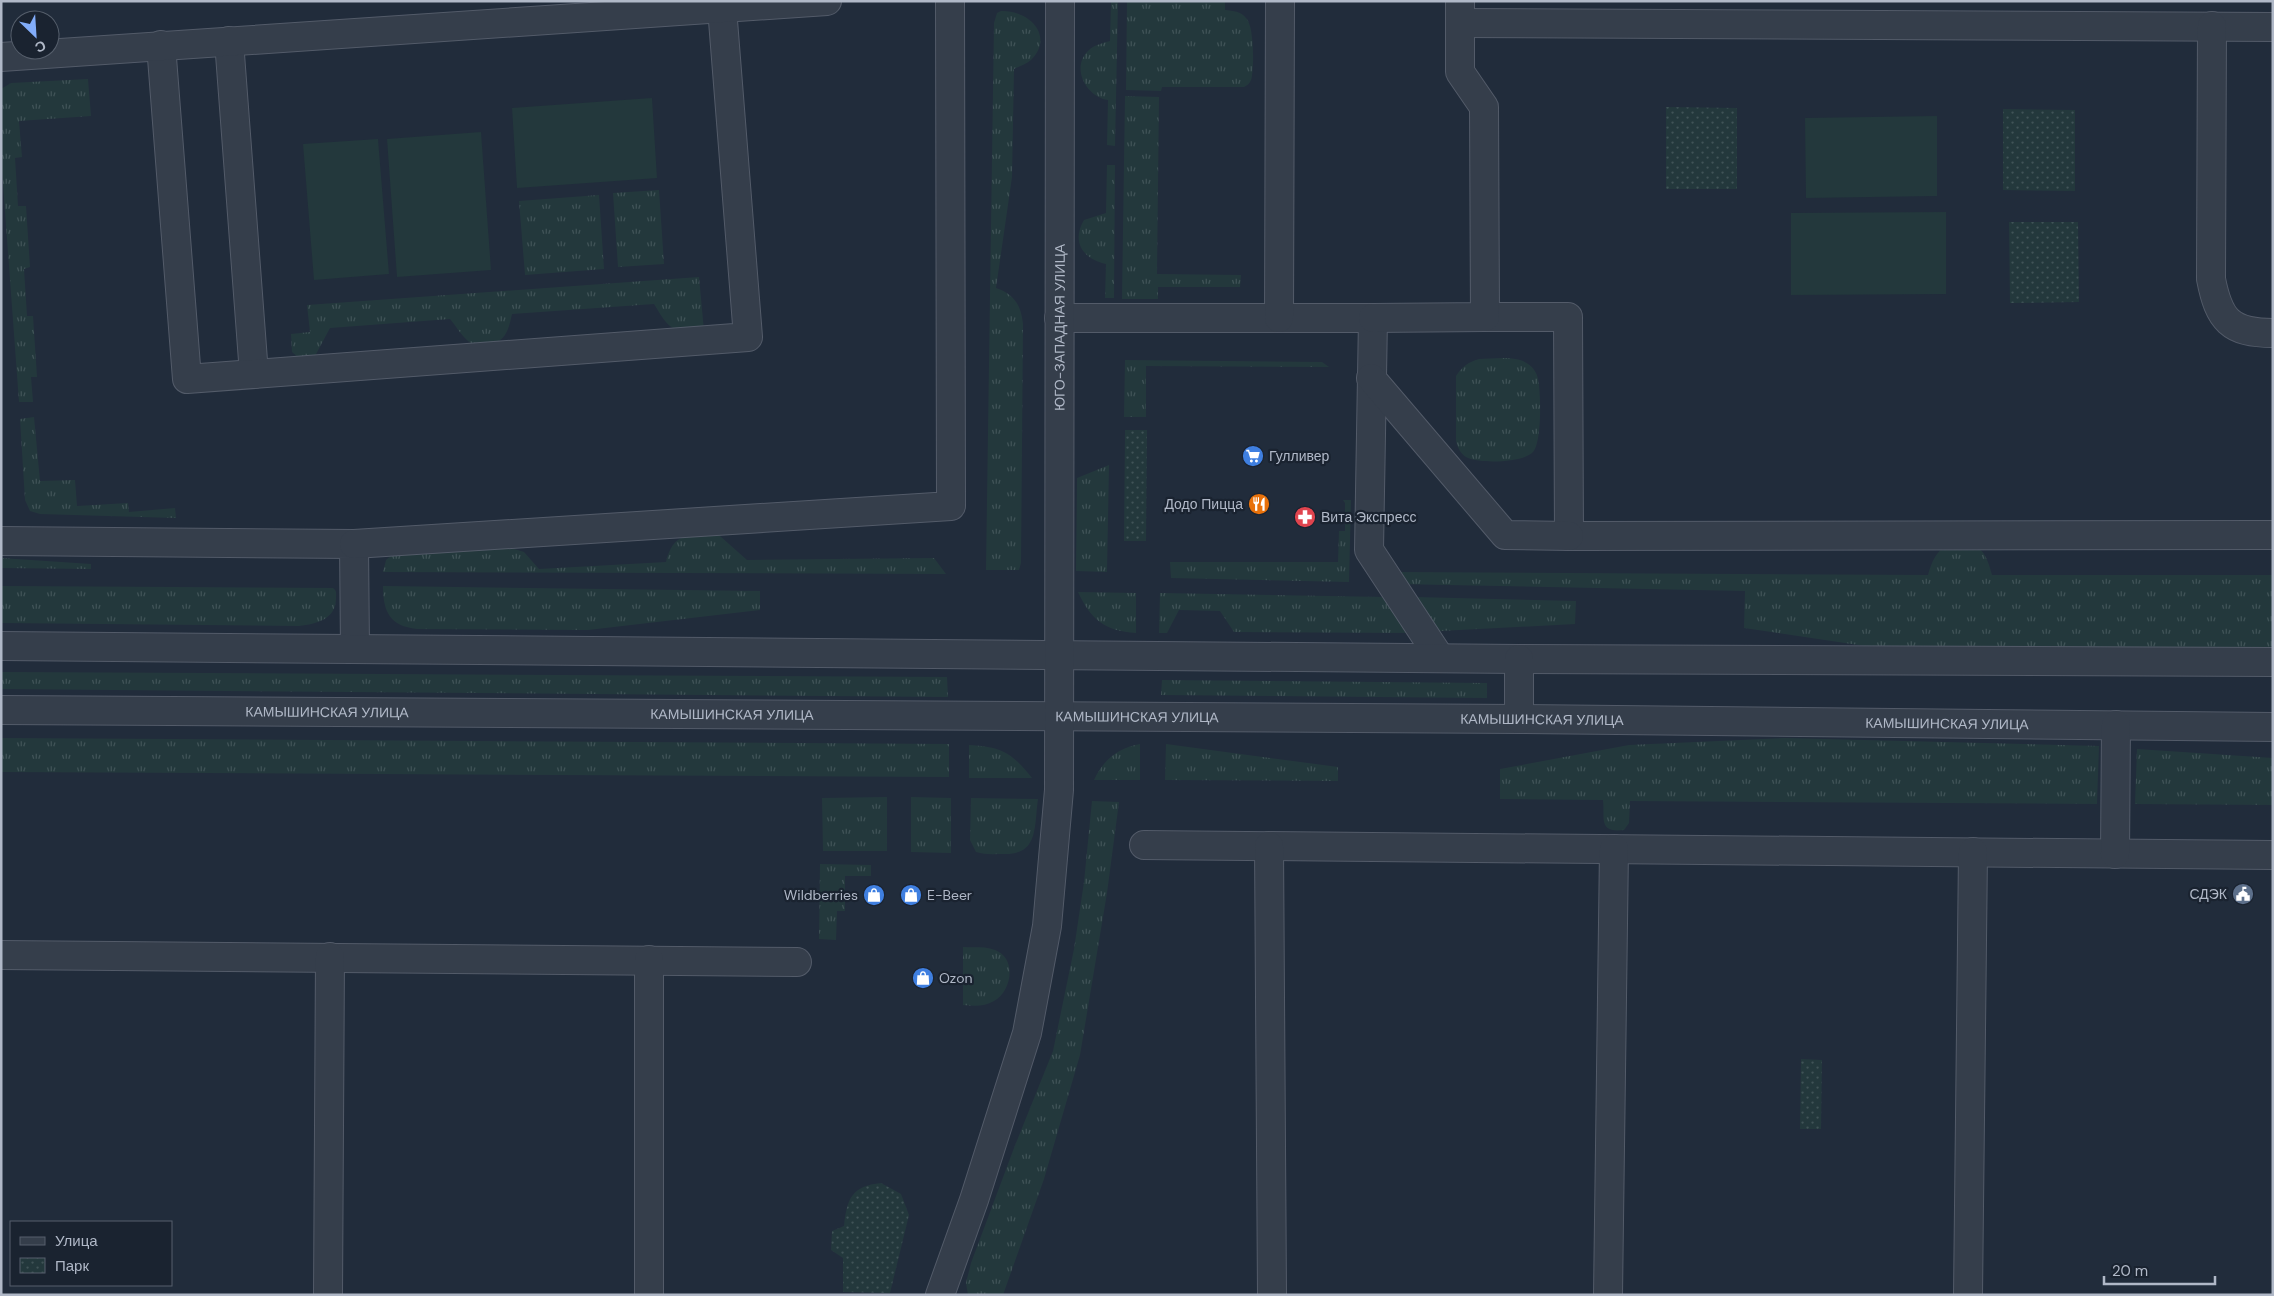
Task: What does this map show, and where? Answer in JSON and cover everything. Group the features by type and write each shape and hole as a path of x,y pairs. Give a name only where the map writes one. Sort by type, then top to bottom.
{"street":[{"path":"1,56 827,1"},
{"path":"1,541 354,544 951,506 950,1"},
{"name":"ЮГО-ЗАПАДНАЯ УЛИЦА","path":"940,1295 974,1200 1027,1033 1047,926 1059,790 1060,1"},
{"path":"1278,318 1280,1"},
{"path":"161,45 186,379 748,337 722,8"},
{"path":"1485,317 1484,107 1460,72 1460,12 2273,26"},
{"path":"2212,26 2211,279 2216,304 2231,325 2252,333 2273,333"},
{"path":"229,41 254,374"},
{"path":"1059,318 1568,317 1569,536"},
{"path":"1373,318 1369,550 1440,658"},
{"path":"1371,378 1505,535 2273,535"},
{"path":"354,544 355,649"},
{"path":"1,646 1519,659 2273,662"},
{"path":"1519,659 1519,719"},
{"name":"КАМЫШИНСКАЯ УЛИЦА","path":"1,710 1519,719 2273,726"},
{"path":"2115,854 2116,725"},
{"path":"1144,845 2273,855"},
{"path":"1269,846 1272,1295"},
{"path":"1608,1295 1614,849"},
{"path":"1968,1295 1973,852"},
{"path":"1,955 798,962"},
{"path":"328,1295 330,958"},
{"path":"648,1295 649,960"}],"green space":[{"path":"1111,1 1118,1 1115,146 1107,145 1108,100 1100,98 1087,87 1081,72 1083,57 1089,50 1096,45 1110,41"},
{"path":"1127,1 1225,1 1225,10 1242,14 1249,22 1253,45 1252,77 1250,82 1244,87 1162,87 1161,91 1126,90"},
{"path":"1001,11 1021,15 1029,20 1036,26 1040,42 1038,51 1031,60 1014,69 1012,177 996,288 1008,293 1016,301 1023,324 1021,563 1019,570 986,570 994,23 997,13"},
{"path":"88,79 91,116 19,121 22,157 15,158 18,206 26,206 30,267 24,269 27,316 33,316 37,377 31,377 33,402 19,402 1,157 1,89 11,83"},
{"path":"1125,96 1159,97 1157,274 1241,275 1240,287 1158,287 1158,299 1122,299"},
{"path":"652,98 657,178 517,188 512,108"},
{"path":"1666,107 1737,108 1737,189 1666,189"},
{"path":"2003,109 2075,110 2075,191 2003,190"},
{"path":"1937,116 1937,196 1806,198 1805,118"},
{"path":"481,132 491,270 397,277 387,139"},
{"path":"378,139 389,274 314,280 303,144"},
{"path":"1107,165 1115,165 1114,298 1105,298 1106,264 1098,262 1086,254 1079,242 1080,228 1084,220 1106,213"},
{"path":"659,190 664,264 618,267 613,193"},
{"path":"599,195 604,269 525,275 519,201"},
{"path":"1946,212 1946,294 1791,295 1791,213"},
{"path":"2009,222 2078,222 2079,302 2010,303"},
{"path":"699,277 704,331 685,331 673,328 664,320 654,304 512,314 507,332 500,340 490,344 470,342 450,319 330,328 315,356 300,359 292,352 291,334 310,332 307,305"},
{"path":"1479,359 1517,359 1530,365 1536,372 1540,395 1539,428 1536,447 1528,456 1511,460 1480,461 1466,457 1458,448 1456,441 1456,376 1466,365"},
{"path":"1125,360 1322,362 1329,367 1146,366 1146,417 1124,417"},
{"path":"34,417 40,481 75,480 77,506 128,503 129,512 175,508 176,518 40,514 30,511 25,500 20,419"},
{"path":"1125,430 1147,430 1146,541 1124,541"},
{"path":"1109,465 1107,572 1076,571 1077,478"},
{"path":"1343,500 1351,500 1349,582 1171,578 1170,562 1338,562 1339,531 1345,531 1345,503"},
{"path":"710,532 720,536 747,560 934,558 946,574 383,572 386,560 392,555 508,547 524,552 539,569 666,562 676,541 687,536"},
{"path":"1947,544 1966,544 1978,548 1986,557 1992,575 2273,575 2273,648 1885,649 1744,628 1745,591 1396,584 1396,572 1928,575 1934,558"},
{"path":"1,558 91,564 91,569 1,568"},
{"path":"1,586 333,588 336,591 336,598 333,611 329,616 319,622 299,626 1,623"},
{"path":"383,586 760,591 760,610 588,630 417,629 400,625 390,616 383,595"},
{"path":"1078,592 1136,593 1136,633 1107,627 1088,610"},
{"path":"1160,593 1385,597 1413,633 1234,632 1220,611 1179,610 1167,633 1159,633"},
{"path":"1414,597 1576,601 1575,624 1440,631"},
{"path":"1,672 947,677 948,697 1,689"},
{"path":"1162,680 1487,683 1487,698 1161,695"},
{"path":"1,738 949,744 949,777 1,772"},
{"path":"1784,738 2099,746 2097,804 1630,801 1629,823 1624,830 1616,830 1606,827 1603,800 1500,799 1500,769 1629,745"},
{"path":"1140,744 1140,780 1094,780 1102,766 1112,756 1125,748"},
{"path":"1166,744 1338,767 1338,781 1165,780"},
{"path":"969,745 990,747 1005,752 1018,762 1032,778 969,778"},
{"path":"2137,749 2273,758 2273,805 2135,804"},
{"path":"887,797 887,851 823,851 822,798"},
{"path":"911,797 951,798 951,853 911,852"},
{"path":"971,798 1038,799 1033,837 1024,850 1004,854 976,852 970,840"},
{"path":"1092,801 1119,802 1107,893 1080,1055 1044,1179 1003,1295 968,1295 966,1283 971,1263 1053,1051 1074,949 1084,882"},
{"path":"820,864 871,865 871,876 845,876 845,911 837,911 836,940 819,939"},
{"path":"963,947 995,950 1007,960 1010,975 1008,983 1005,990 994,1001 983,1005 963,1005"},
{"path":"1801,1059 1822,1060 1821,1129 1800,1129"},
{"path":"881,1183 901,1194 909,1215 890,1293 843,1292 843,1258 831,1250 832,1231 844,1226 849,1201 857,1191 863,1187"}],"place":[{"name":"Гулливер","path":"1253,456"},
{"name":"Додо Пицца","path":"1259,504"},
{"name":"Вита Экспресс","path":"1305,517"},
{"name":"СДЭК","path":"2243,894"},
{"name":"Wildberries","path":"874,895"},
{"name":"E-Beer","path":"911,895"},
{"name":"Ozon","path":"923,978"}]}
